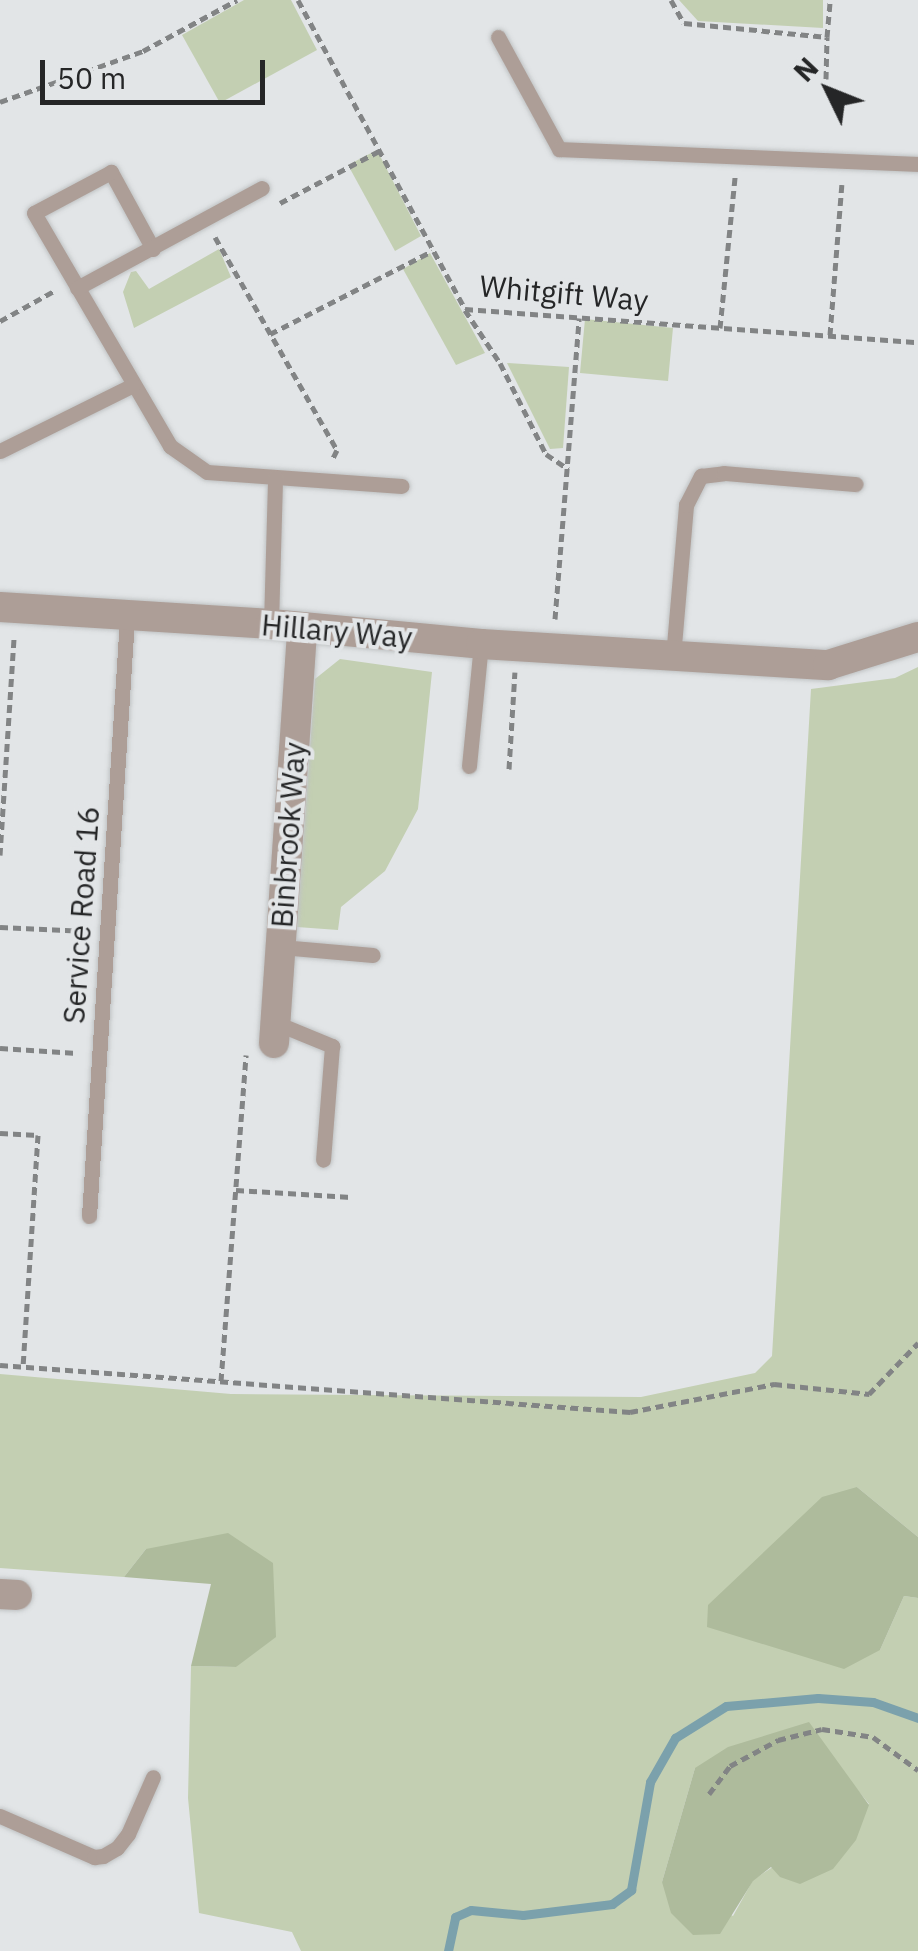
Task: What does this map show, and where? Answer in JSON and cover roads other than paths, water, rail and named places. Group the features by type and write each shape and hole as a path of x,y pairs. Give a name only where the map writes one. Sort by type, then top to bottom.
{"street":[{"name":"Hillary Way","path":"8,608 271,624 481,644 828,665 918,637"},
{"name":"Binbrook Way","path":"275,1033 302,628"}],"lane":[{"path":"498,37 559,149 918,164"},
{"path":"153,248 111,172 34,213 170,446 208,472 400,486"},
{"path":"74,284 153,248 262,188"},
{"path":"0,451 134,385"},
{"path":"673,657 686,505 700,476 724,473 856,484"},
{"path":"271,624 275,477"},
{"name":"Service Road 16","path":"89,1216 127,618"},
{"path":"469,766 481,644"},
{"path":"281,947 373,955"},
{"path":"275,1033 332,1046 323,1160"},
{"path":"0,1816 94,1857 103,1856 117,1848 128,1834 154,1778"}],"waterway":[{"path":"448,1951 455,1917 471,1910 523,1915 612,1904 631,1890 650,1782 675,1738 726,1706 818,1698 873,1702 918,1718"}]}
